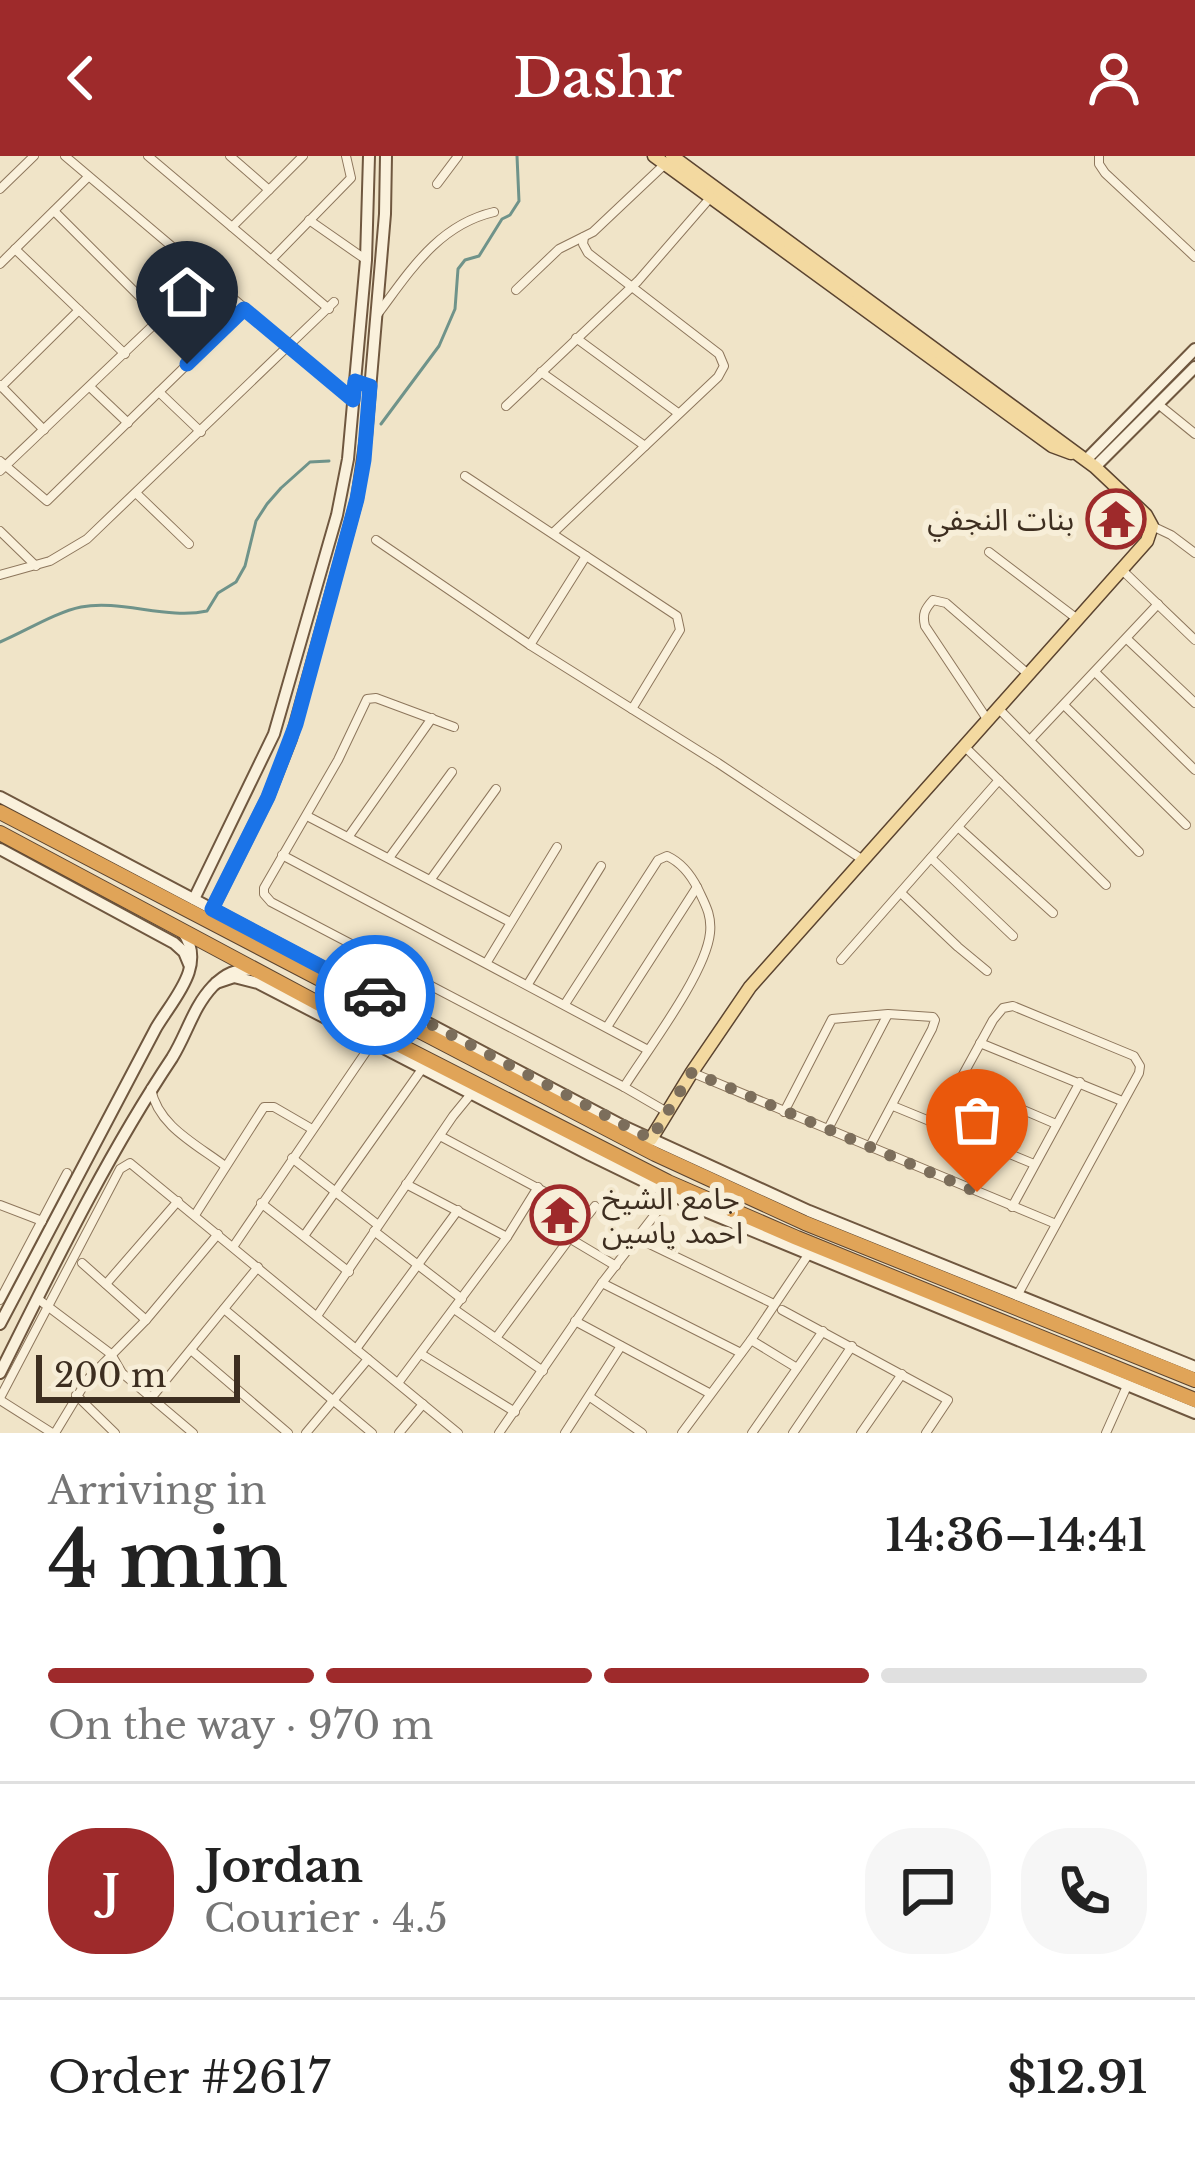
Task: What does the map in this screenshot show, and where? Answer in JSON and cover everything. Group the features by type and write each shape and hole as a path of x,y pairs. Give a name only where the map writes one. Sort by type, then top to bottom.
{"highway":[{"path":"0,812 105,859 805,1223 1015,1302 1195,1380"},
{"path":"0,833 114,900 258,971 327,1013 710,1207 797,1238 974,1317 1195,1400"},
{"path":"797,1238 805,1223"}],"main road":[{"path":"194,899 249,790 284,703 337,514 348,459 366,260 369,156"},
{"path":"212,909 268,797 296,724 357,499 385,214 386,156"},
{"path":"664,159 710,198 1052,446 1087,460"},
{"path":"656,1146 667,1112 751,987 1147,541 1152,526 1147,515 1087,460 664,159"},
{"path":"1087,460 1195,350"},
{"path":"1087,460 1158,404 1195,367"},
{"path":"355,381 370,386"},
{"path":"249,790 268,797"},
{"path":"0,797 105,859 194,899 347,987"},
{"path":"0,849 114,900 174,943 187,956 189,972"},
{"path":"0,1324 72,1176 189,972 192,949 180,930"},
{"path":"0,1373 43,1302 65,1248 202,999 235,970 258,971"},
{"path":"216,983 234,977 250,980 327,1013 422,1069 592,1151 670,1195 710,1207 808,1255 903,1288"},
{"path":"736,1185 809,1211 1015,1302 1195,1367"},
{"path":"46,1237 59,1237 65,1248"},
{"path":"974,1317 1195,1413"}],"street":[{"path":"0,189 34,156"},
{"path":"64,156 353,400"},
{"path":"0,575 65,554 87,539 332,305 148,156"},
{"path":"230,156 268,190"},
{"path":"232,227 302,156"},
{"path":"271,260 351,178 346,156"},
{"path":"437,184 458,156"},
{"path":"1099,156 1105,173 1195,257"},
{"path":"516,290 559,249 593,232 664,159"},
{"path":"0,172 9,180"},
{"path":"0,264 88,178"},
{"path":"506,406 632,285 710,198"},
{"path":"54,211 161,318"},
{"path":"376,316 427,249 472,217 494,212"},
{"path":"309,220 366,260"},
{"path":"553,533 723,371 719,354 588,253 584,237"},
{"path":"15,249 125,354"},
{"path":"206,276 2,466 47,501 244,309"},
{"path":"44,430 1,386 79,310"},
{"path":"576,338 678,413"},
{"path":"541,372 646,446"},
{"path":"90,387 128,423"},
{"path":"159,392 201,432"},
{"path":"1158,404 1195,434"},
{"path":"465,476 680,620 680,630 632,709"},
{"path":"137,494 189,544"},
{"path":"1152,526 1195,554"},
{"path":"0,531 36,566"},
{"path":"376,540 863,860"},
{"path":"988,552 1076,618"},
{"path":"530,645 586,556"},
{"path":"1121,569 1195,640"},
{"path":"988,719 926,626 923,618 933,600 946,603 1028,674"},
{"path":"1030,740 1158,604"},
{"path":"1127,639 1195,704"},
{"path":"1095,672 1195,770"},
{"path":"454,727 376,698 367,699 264,894 667,1112"},
{"path":"1065,706 1186,825"},
{"path":"998,708 1139,852"},
{"path":"350,836 433,718"},
{"path":"964,746 1106,885"},
{"path":"388,858 452,772"},
{"path":"841,960 999,780"},
{"path":"431,879 496,788"},
{"path":"307,816 510,922"},
{"path":"958,826 1053,913"},
{"path":"487,962 556,847"},
{"path":"282,855 648,1050"},
{"path":"565,1004 658,860 674,858 708,907 705,954 624,1087"},
{"path":"931,858 1013,936"},
{"path":"528,984 601,866"},
{"path":"607,1027 697,887"},
{"path":"901,893 987,971"},
{"path":"936,1124 1003,1008 1013,1006 1134,1056 1140,1066 1015,1302"},
{"path":"784,1112 832,1019 888,1014 933,1017 870,1146"},
{"path":"828,1130 888,1014"},
{"path":"233,1247 372,1042"},
{"path":"980,1043 1122,1101"},
{"path":"304,1236 422,1069"},
{"path":"692,1072 1056,1224"},
{"path":"154,1082 154,1102 165,1120 225,1166"},
{"path":"958,1082 1056,1124"},
{"path":"1012,1207 1080,1082"},
{"path":"317,1316 471,1094"},
{"path":"892,1106 1034,1164"},
{"path":"195,1215 264,1107 274,1107 312,1129"},
{"path":"440,1136 588,1215 595,1206"},
{"path":"292,1158 462,1299"},
{"path":"218,1234 76,1395 53,1433 0,1399 43,1302 124,1164 135,1166 218,1234 458,1433"},
{"path":"0,1300 72,1176"},
{"path":"406,1184 507,1237"},
{"path":"398,1384 507,1237 538,1187"},
{"path":"500,1433 602,1283 670,1195"},
{"path":"106,1284 178,1201"},
{"path":"261,1202 349,1272"},
{"path":"0,1205 42,1221"},
{"path":"356,1349 458,1210"},
{"path":"496,1338 581,1223"},
{"path":"569,1238 616,1266"},
{"path":"637,1238 823,1330 948,1400 926,1433"},
{"path":"682,1433 778,1307 808,1255"},
{"path":"82,1263 146,1320"},
{"path":"152,1397 258,1268"},
{"path":"0,1269 13,1274"},
{"path":"602,1283 741,1353"},
{"path":"43,1302 111,1354 122,1373 193,1433"},
{"path":"224,1309 372,1433"},
{"path":"454,1309 543,1371"},
{"path":"575,1321 709,1394"},
{"path":"752,1433 823,1330"},
{"path":"751,1340 797,1368"},
{"path":"565,1433 621,1346"},
{"path":"793,1433 852,1346"},
{"path":"191,1350 288,1433"},
{"path":"421,1354 515,1412"},
{"path":"306,1433 368,1359"},
{"path":"861,1433 902,1374"},
{"path":"1106,1433 1126,1386"},
{"path":"76,1395 115,1433"},
{"path":"590,1396 643,1433"},
{"path":"399,1433 423,1404"}],"waterway":[{"path":"381,424 439,346 455,309 458,269 465,260 479,256 519,201 517,156"},
{"path":"0,642 81,607 207,611 245,566 256,521 267,504 310,462 329,461"}],"way so far":[{"path":"375,995 651,1139 692,1072 977,1192"}],"place":[{"name":"بنات النجفي","path":"1116,519"},
{"name":"جامع الشيخ احمد ياسين","path":"560,1215"}],"route":[{"path":"187,364 244,309 353,400 355,381 370,386 357,499 296,724 268,797 212,909 375,995"}]}
